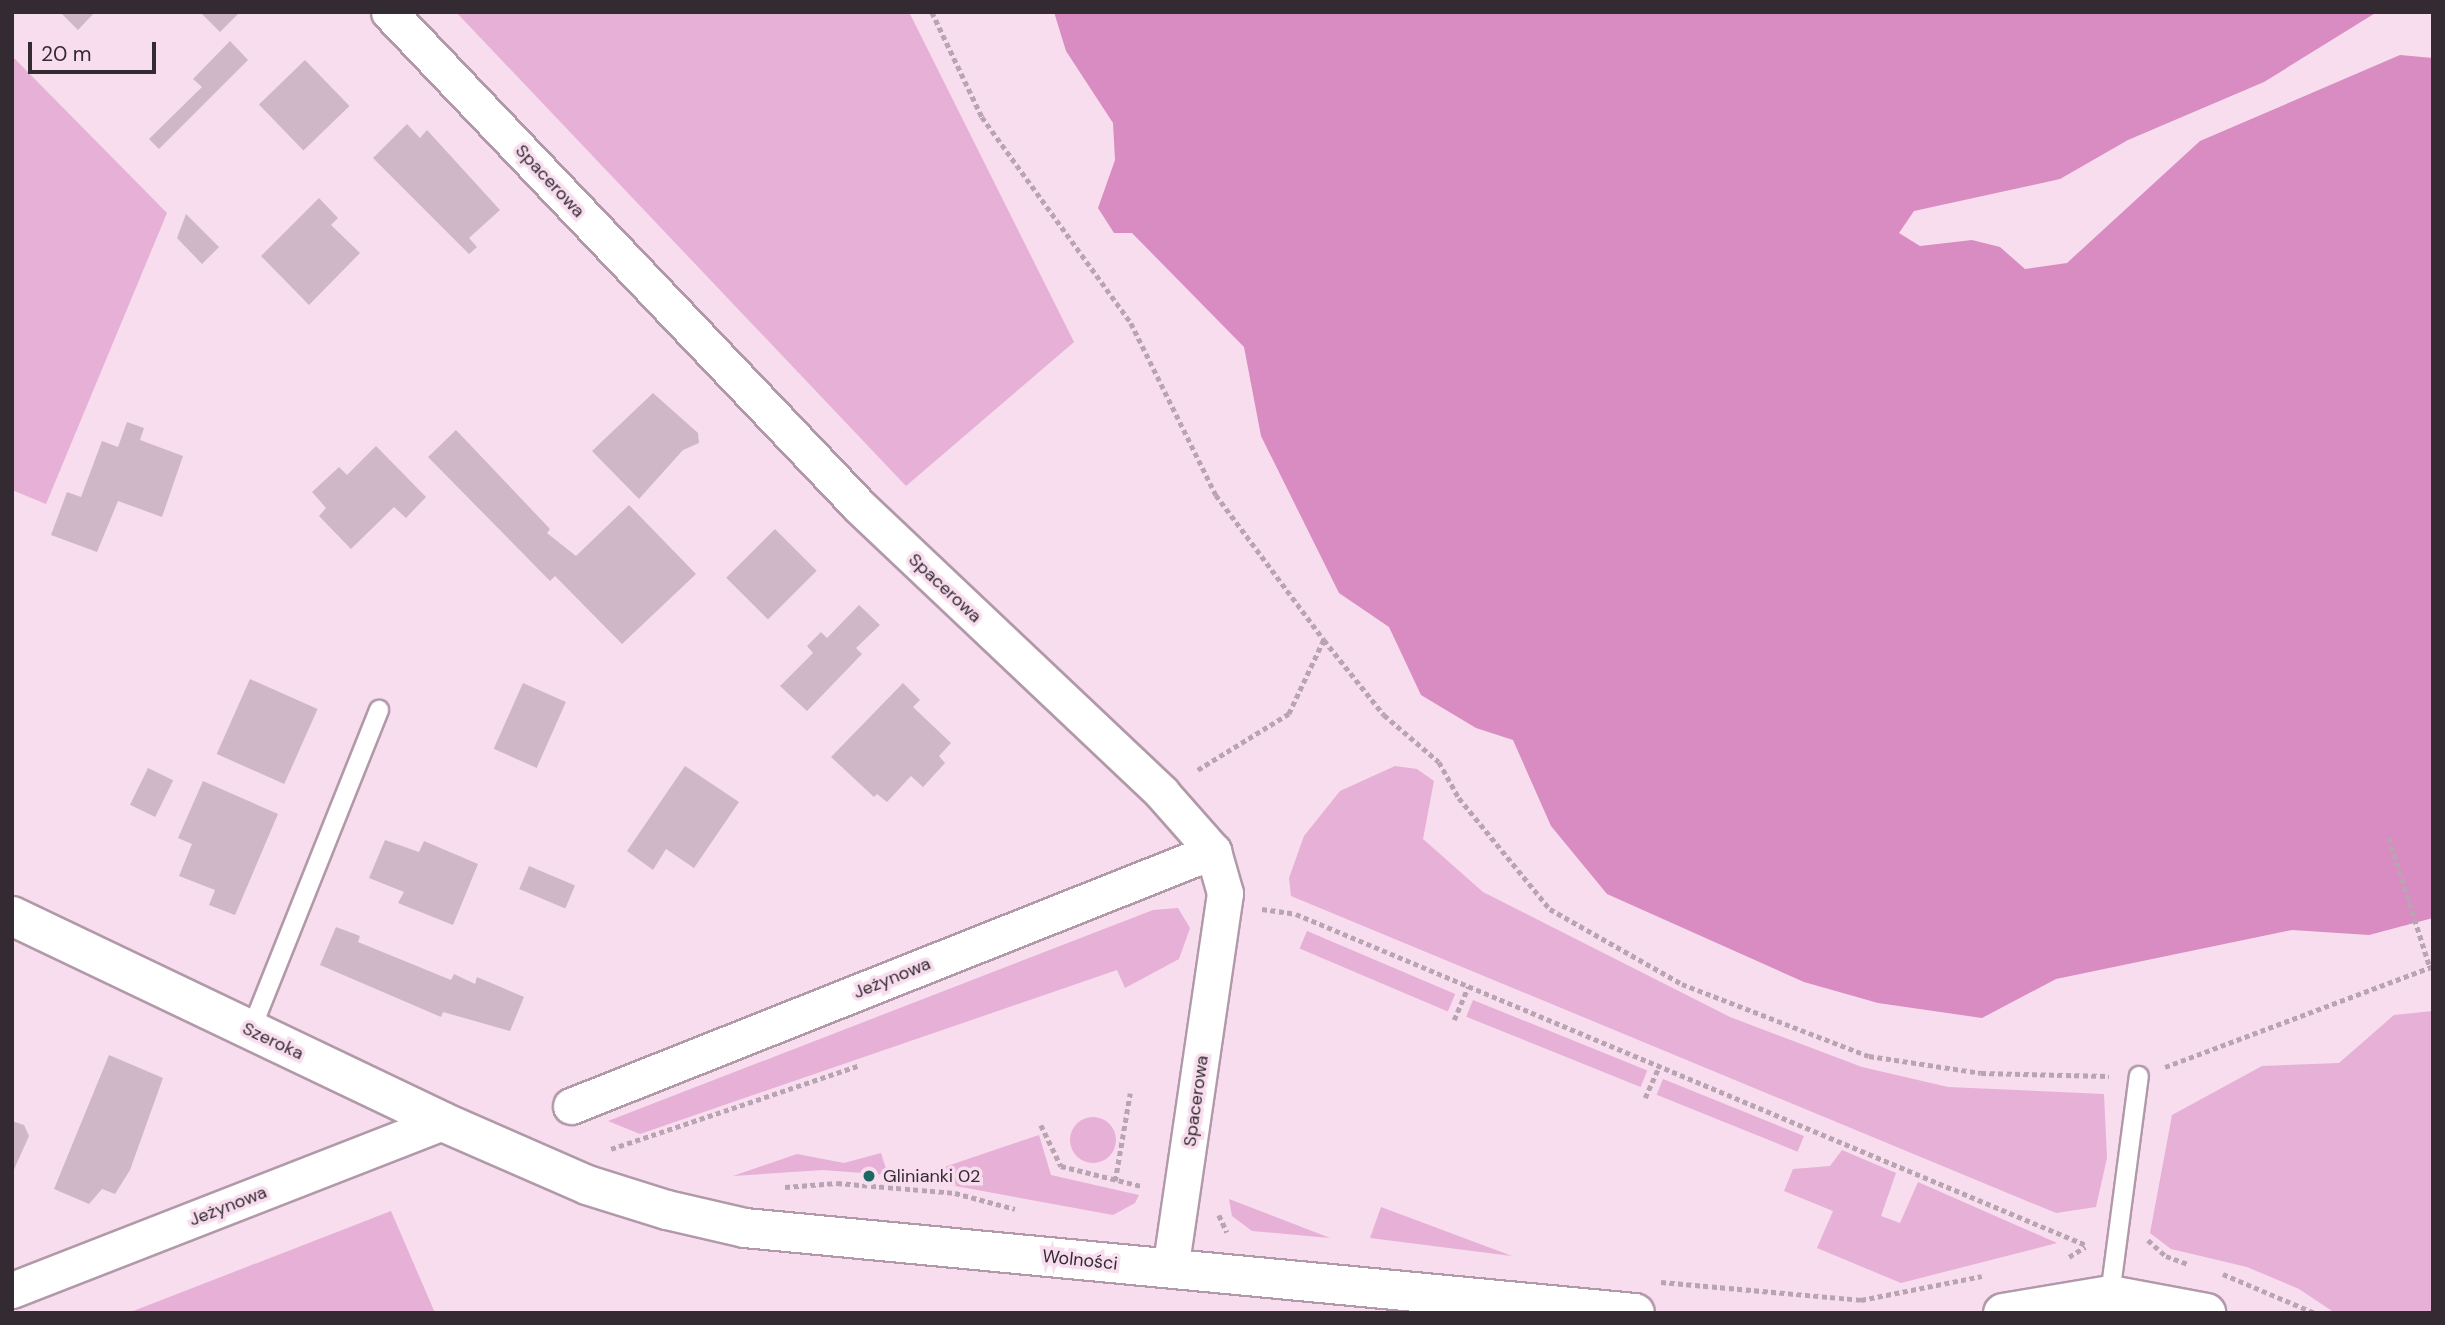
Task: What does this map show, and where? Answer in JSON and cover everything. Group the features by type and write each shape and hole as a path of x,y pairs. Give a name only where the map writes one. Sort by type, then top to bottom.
{"street":[{"name":"Spacerowa","path":"389,12 859,507 1161,792 1213,851 1225,893 1170,1268"},
{"name":"Jeżynowa","path":"571,1106 1213,851"},
{"name":"Szeroka","path":"12,916 443,1122 536,1162"},
{"name":"Jeżynowa","path":"12,1290 443,1122"},
{"name":"Wolności","path":"536,1162 587,1185 745,1228 1170,1268 1641,1297"},
{"path":"2003,1313 2110,1295 2206,1313"}],"lane":[{"path":"251,1030 379,710"},
{"path":"2110,1295 2140,1076"}],"path":[{"path":"932,12 982,117 1131,323 1216,495 1324,639 1384,715 1439,762 1459,798 1550,909 1682,984 1869,1056 1981,1073 2140,1076 2431,966 2389,838"},
{"path":"1161,792 1289,714 1324,639"},
{"path":"1225,893 1256,908 1296,914 2087,1245"},
{"path":"1454,1020 1468,988"},
{"path":"607,1150 858,1066"},
{"path":"1645,1098 1659,1066"},
{"path":"1115,1181 1130,1093"},
{"path":"1041,1125 1061,1166 1153,1188"},
{"path":"597,1146 620,1155"},
{"path":"779,1188 837,1183 955,1193 1019,1210"},
{"path":"1218,1209 1221,1224 1235,1237"},
{"path":"2059,1259 2076,1255 2091,1238"},
{"path":"1641,1297 1861,1300 1985,1275"}],"shaded area":[{"path":"456,12 909,12 1074,342 906,486"},
{"path":"1054,12 2377,12 2264,82 2128,140 2060,179 1914,211 1899,233 1920,246 1972,240 2000,247 2025,269 2067,263 2200,141 2400,55 2433,58 2433,918 2369,935 2292,930 2056,979 1982,1018 1878,1003 1804,982 1607,894 1551,826 1513,740 1476,728 1421,695 1389,627 1339,593 1261,436 1244,347 1132,233 1114,233 1098,208 1115,160 1113,123 1066,51"},
{"path":"12,56 167,213 46,504 12,490"},
{"path":"1395,766 1417,769 1434,781 1423,839 1483,892 1730,1017 1862,1067 1948,1087 2104,1094 2107,1158 2096,1207 2056,1213 1291,896 1289,878 1304,836 1340,791"},
{"path":"1178,908 1190,928 1179,959 1125,988 1117,970 640,1134 608,1121 1153,910"},
{"path":"1307,931 1455,994 1448,1011 1300,948"},
{"path":"1473,1000 1647,1070 1641,1087 1466,1017"},
{"path":"2433,1011 2433,1313 2335,1313 2299,1289 2247,1267 2171,1249 2150,1233 2172,1115 2262,1066 2339,1063 2394,1015"},
{"path":"1663,1079 1804,1136 1798,1152 1657,1095"},
{"path":"1093,1117 1109,1124 1116,1140 1109,1156 1093,1163 1077,1156 1070,1140 1077,1124"},
{"path":"1039,1135 1051,1175 1139,1195 1135,1203 1113,1215 912,1178"},
{"path":"1842,1150 1896,1173 1881,1216 1900,1223 1918,1182 2057,1243 1901,1283 1817,1248 1833,1211 1784,1191 1793,1169 1830,1166"},
{"path":"881,1153 888,1175 823,1170 733,1176 797,1154 844,1163"},
{"path":"1229,1199 1330,1238 1252,1231 1232,1216"},
{"path":"1381,1207 1512,1256 1370,1238"},
{"path":"391,1211 435,1313 128,1313"}],"building":[{"path":"60,12 95,12 78,30"},
{"path":"200,12 240,12 220,32"},
{"path":"230,41 248,60 159,149 149,139 202,87 193,79"},
{"path":"305,60 349,106 303,150 259,104"},
{"path":"407,124 420,138 427,130 500,210 469,238 477,247 469,254 373,158"},
{"path":"319,198 338,218 331,225 360,253 309,305 261,256"},
{"path":"186,214 219,247 202,264 177,238"},
{"path":"653,393 698,433 699,443 683,450 639,499 592,451"},
{"path":"127,422 144,428 140,440 183,456 162,517 118,501 97,552 51,535 67,492 81,497 102,441 118,447"},
{"path":"456,430 550,529 547,533 576,556 629,505 696,574 622,644 555,576 550,581 428,457"},
{"path":"376,446 426,497 406,518 394,507 351,549 319,516 326,508 312,492 339,467 347,475"},
{"path":"775,529 817,571 768,620 726,578"},
{"path":"859,605 880,625 856,648 862,654 807,711 780,686 813,653 807,646 821,632 827,638"},
{"path":"250,679 318,709 284,784 217,754"},
{"path":"523,683 566,702 537,768 494,749"},
{"path":"903,683 920,700 913,707 951,743 939,756 945,763 923,787 911,776 887,802 877,794 874,797 831,757"},
{"path":"685,766 739,802 694,868 666,849 653,870 627,851"},
{"path":"148,768 173,780 155,817 130,805"},
{"path":"203,781 278,814 235,915 209,905 215,890 179,876 192,844 178,838"},
{"path":"385,840 419,852 424,841 478,864 453,925 398,903 404,892 369,878"},
{"path":"529,866 575,886 565,909 519,889"},
{"path":"336,927 360,936 358,942 451,980 454,974 475,984 477,977 524,997 510,1031 443,1012 441,1017 320,965"},
{"path":"109,1055 163,1078 130,1170 115,1194 102,1189 89,1204 54,1189"},
{"path":"12,1121 24,1125 29,1136 12,1174"}],"place":[{"name":"Glinianki 02","path":"869,1176"}]}
